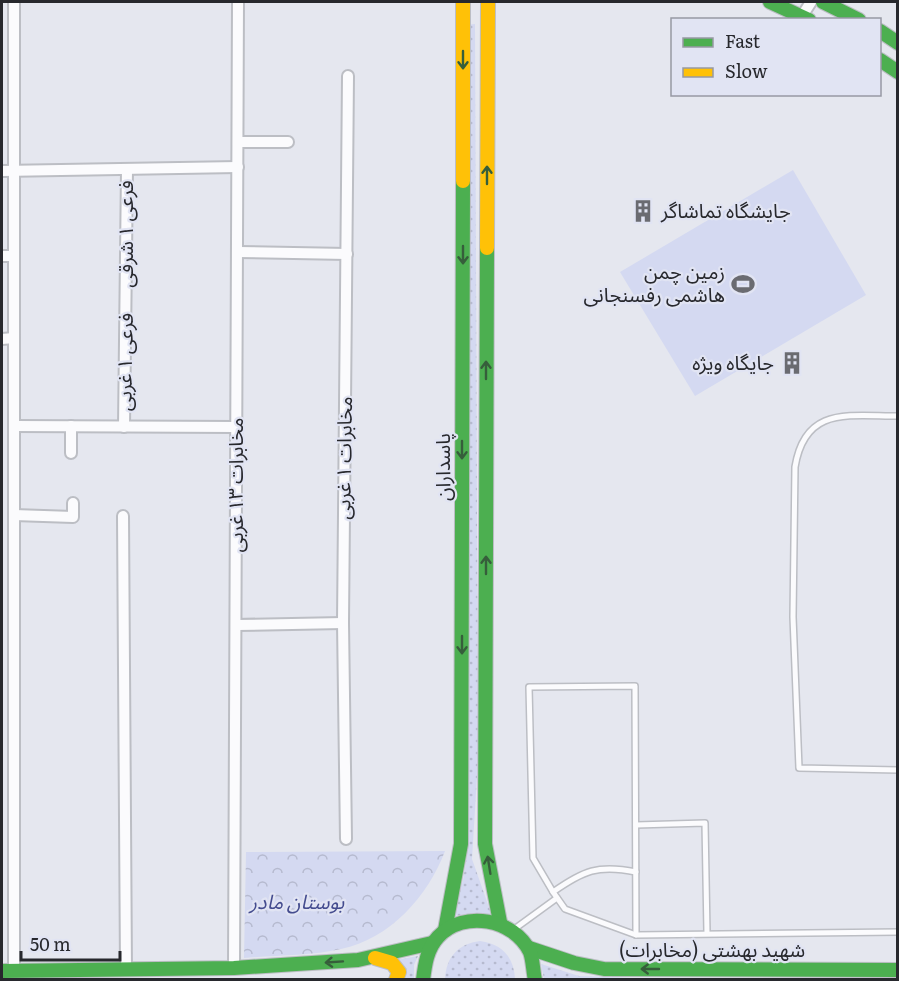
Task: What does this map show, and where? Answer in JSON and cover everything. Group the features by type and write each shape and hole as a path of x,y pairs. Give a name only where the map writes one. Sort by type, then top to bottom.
{"main road":[{"name":"پاسداران","path":"444,930 461,844 463,2"},
{"path":"488,2 485,844 500,922"},
{"path":"770,2 805,18"},
{"path":"823,2 855,18"},
{"path":"881,32 897,43"},
{"path":"881,61 897,72"},
{"path":"423,980 424,960 432,943 444,930 470,919 500,922 513,930 529,948 535,964 535,980"},
{"path":"8,971 234,968 375,958 432,943"},
{"name":"شهید بهشتی (مخابرات)","path":"529,948 574,963 604,969 897,970"},
{"path":"375,958 392,963 399,972 396,980"}],"street":[{"path":"8,971 14,515 14,2"},
{"name":"مخابرات ۱۳ غربی","path":"234,968 238,2"},
{"path":"805,18 811,2"},
{"name":"مخابرات ۱ غربی","path":"346,839 343,623 348,76"},
{"path":"238,142 288,142"},
{"path":"2,171 238,167"},
{"name":"فرعی ۱ شرقی","path":"126,298 127,169"},
{"path":"238,252 346,254"},
{"path":"2,256 14,256"},
{"name":"فرعی ۱ غربی","path":"124,427 126,298"},
{"path":"2,339 14,338"},
{"path":"14,426 237,427"},
{"path":"71,426 71,453"},
{"path":"14,515 73,517 73,503"},
{"path":"123,516 126,970"},
{"path":"236,624 343,623"}],"lane":[{"path":"897,416 842,416 815,424 798,446 795,467 793,617 799,768 897,770"},
{"path":"636,935 635,686 529,687 533,858 565,909 636,935 897,932"},
{"path":"636,825 705,823 707,933"},
{"path":"513,930 580,873 611,867 636,872"}],"green space":[{"path":"475,24 478,760 472,859 492,916 475,913 453,916 467,855 465,25"},
{"name":"زمین چمن هاشمی رفسنجانی","path":"793,170 866,295 695,396 620,272"},
{"name":"بوستان مادر","path":"445,851 438,868 418,899 405,913 376,936 359,944 329,951 244,958 246,852"},
{"path":"480,941 495,945 505,953 512,964 515,979 445,979 448,964 455,953 465,945"},
{"path":"418,956 414,965 414,979 405,979 406,975 395,960"},
{"path":"541,964 579,976 657,979 544,979"}],"traffic: fast":[{"path":"770,2 805,18"},
{"path":"823,2 855,18"},
{"path":"881,32 898,43"},
{"path":"881,61 898,72"},
{"path":"445,930 461,844 463,181"},
{"path":"487,248 485,844 500,922"},
{"path":"423,980 429,952 438,937 449,928 474,921 501,925 523,941 532,958 535,980"},
{"path":"2,971 234,968 358,960 432,943"},
{"path":"529,948 574,963 604,969 898,970"}],"traffic: slow":[{"path":"463,2 463,181"},
{"path":"487,248 488,2"},
{"path":"375,958 392,963 399,972 396,980"}],"place":[{"name":"جایشگاه تماشاگر","path":"643,211"},
{"name":"زمین چمن هاشمی رفسنجانی","path":"743,284"},
{"name":"جایگاه ویژه","path":"792,363"}]}
